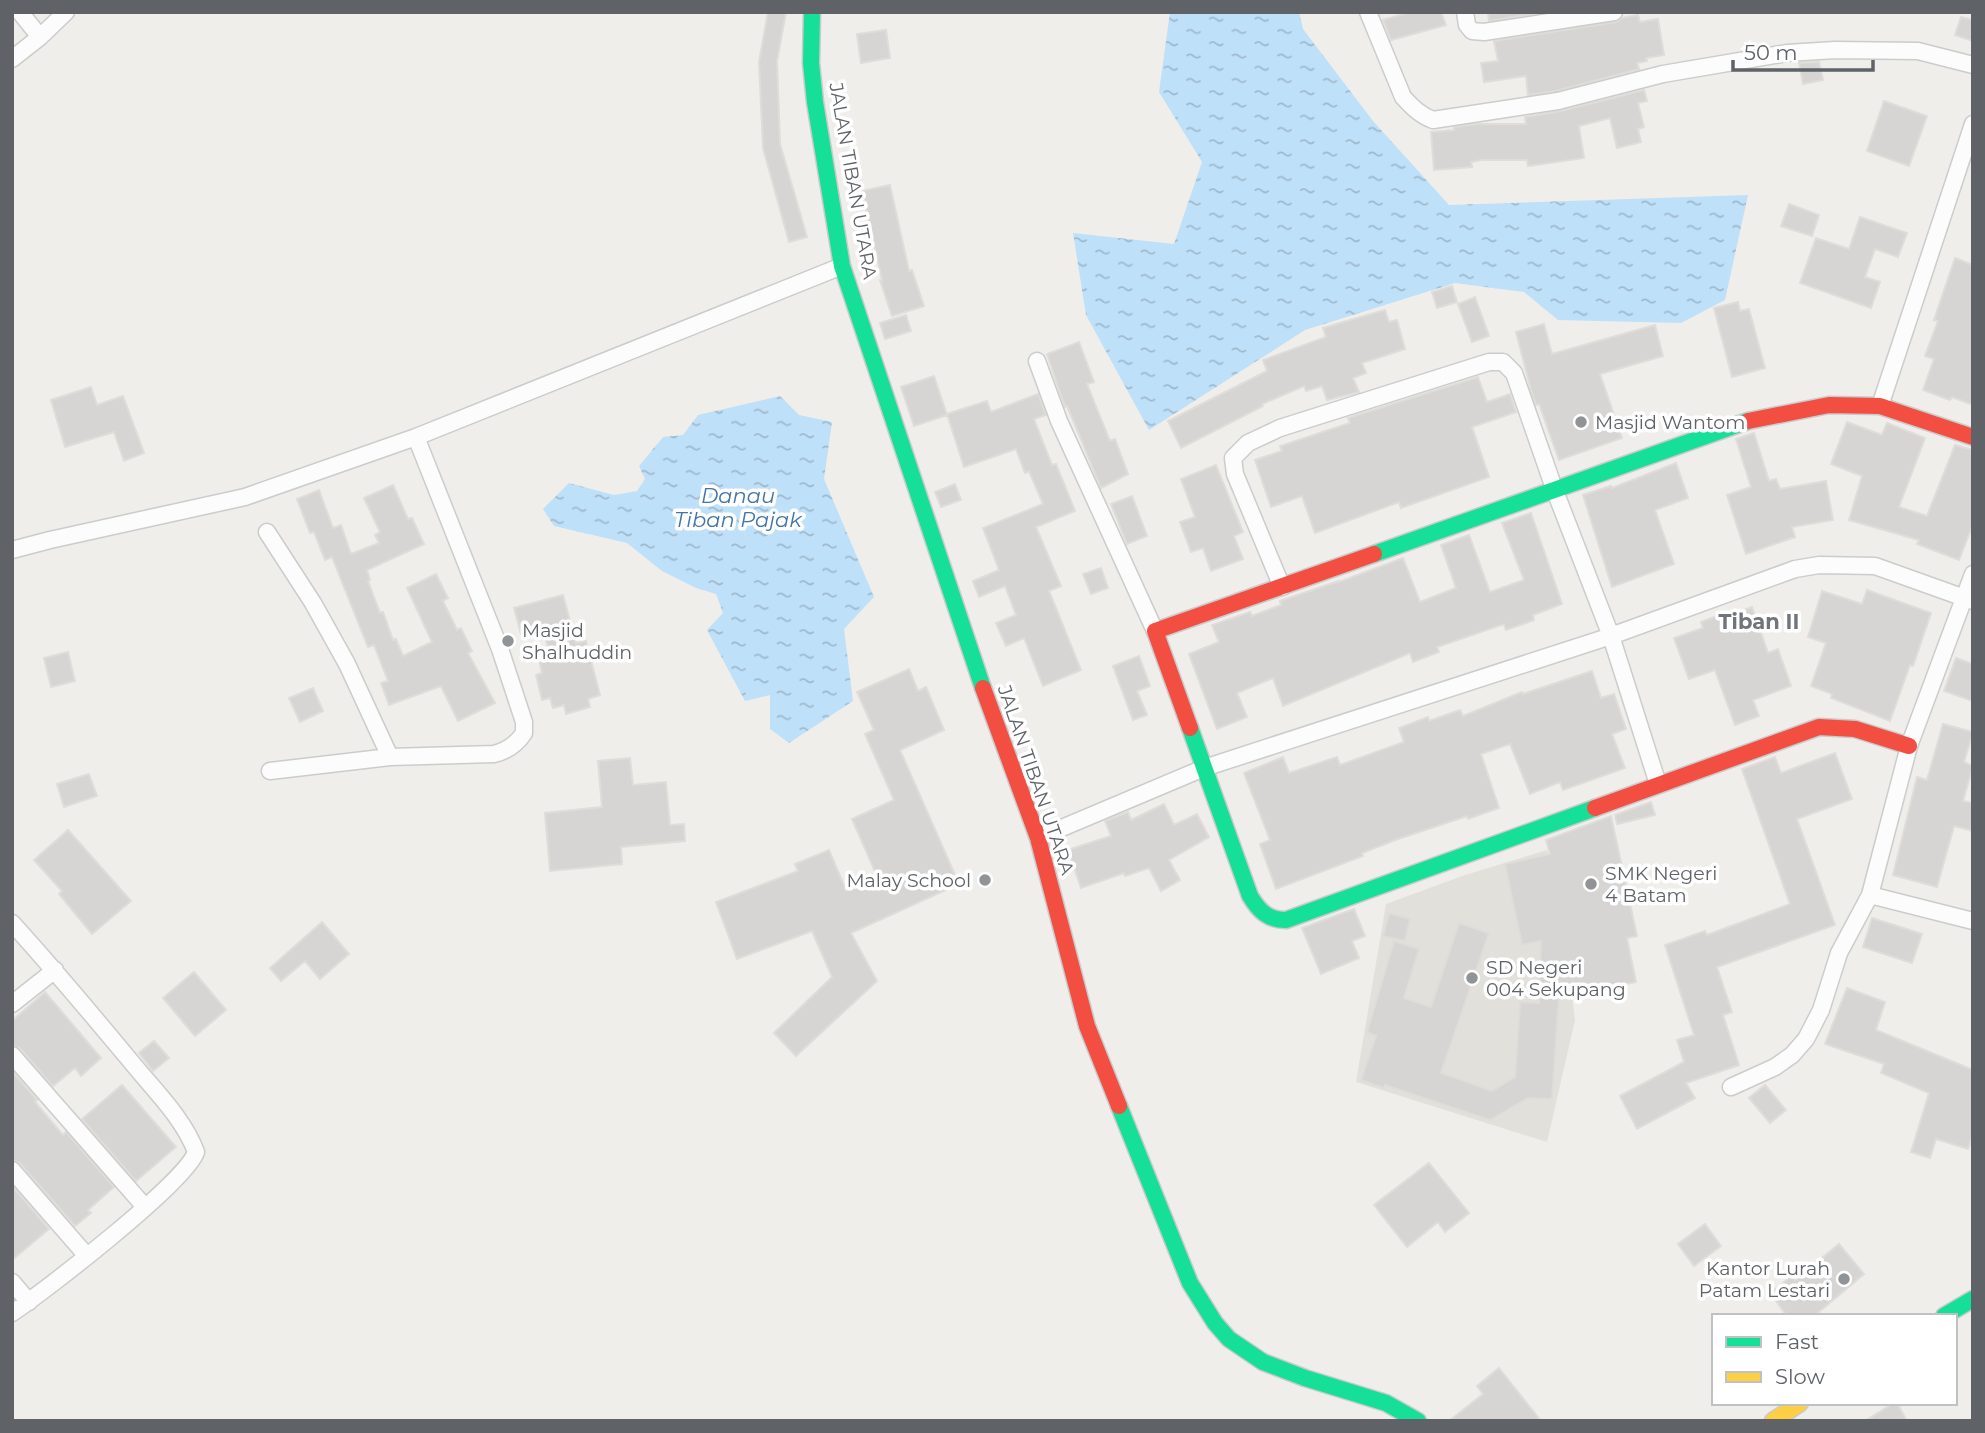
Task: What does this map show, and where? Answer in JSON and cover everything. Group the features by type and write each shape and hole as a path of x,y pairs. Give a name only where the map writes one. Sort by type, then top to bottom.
{"street":[{"path":"20,12 40,37"},
{"path":"12,59 66,12"},
{"name":"JALAN TIBAN UTARA","path":"813,12 811,63 815,102 842,265 1000,738 1038,838 1087,1026 1190,1283 1209,1319 1236,1346 1263,1362 1325,1384 1376,1397 1418,1421"},
{"path":"1368,12 1403,97 1423,117 1433,120 1558,101 1663,74 1787,53 1859,49 1918,51 1973,65"},
{"path":"1465,12 1467,25 1472,30 1484,32 1614,12"},
{"path":"1880,406 1973,124"},
{"path":"12,550 245,497 416,437 842,265"},
{"path":"1282,587 1235,474 1233,457 1241,448 1280,428 1498,360 1510,366 1611,636 1658,784"},
{"path":"1037,361 1059,421 1155,631 1250,896 1258,911 1276,921 1286,920 1819,727 1855,729 1909,746"},
{"path":"1155,631 1738,424 1829,405 1880,406 1973,437"},
{"path":"270,771 390,757 494,754 513,746 524,733 524,722 500,649 416,437"},
{"path":"267,532 313,603 347,664 390,757"},
{"path":"1038,838 1204,768 1611,636 1795,569 1819,565 1875,566 1969,600"},
{"path":"1731,1087 1775,1067 1792,1055 1805,1039 1821,1010 1839,953 1870,895 1909,746 1969,600 1973,575"},
{"path":"1870,895 1973,921"},
{"path":"12,923 55,970 168,1107 192,1141 195,1152 190,1164 145,1207 87,1256 12,1313"},
{"path":"12,1004 55,970"},
{"path":"12,1055 145,1207"},
{"path":"12,1170 87,1256"},
{"path":"12,1282 29,1301"},
{"path":"1947,1314 1973,1299"},
{"path":"1773,1421 1797,1405"}],"shaded area":[{"name":"SD Negeri 004 Sekupang","path":"1547,850 1565,937 1575,1020 1547,1142 1356,1082 1386,904 1465,875"}],"water":[{"path":"1170,12 1299,12 1303,29 1373,121 1449,205 1748,195 1725,300 1681,323 1558,320 1524,292 1455,283 1305,330 1149,430 1086,315 1073,233 1174,244 1202,162 1159,92"},
{"name":"Danau Tiban Pajak","path":"780,396 799,415 832,422 824,479 874,597 844,629 853,701 789,743 770,729 770,695 745,701 707,630 723,613 716,594 696,588 662,571 627,543 554,526 543,509 569,483 614,495 637,491 645,479 639,466 663,437 683,435 698,415"}],"building":[{"path":"768,12 786,12 777,61 780,144 807,237 789,242 763,148 759,62"},
{"path":"1411,12 1441,12 1446,25 1391,40 1383,20"},
{"path":"1488,12 1543,12 1489,21"},
{"path":"1638,15 1640,22 1658,19 1664,55 1646,58 1647,61 1637,63 1639,69 1556,91 1528,95 1526,76 1484,82 1481,63 1498,61 1494,41 1616,22"},
{"path":"1961,17 1973,20 1973,41 1955,35"},
{"path":"886,30 890,58 861,63 857,34"},
{"path":"1819,62 1823,80 1803,84 1799,63"},
{"path":"1644,90 1647,101 1638,103 1644,127 1638,129 1641,142 1617,148 1610,118 1579,126 1584,158 1528,166 1527,160 1481,160 1471,162 1472,167 1434,170 1431,132 1478,124 1526,124 1525,117 1561,111"},
{"path":"1884,101 1927,116 1909,166 1867,151"},
{"path":"890,185 909,271 912,270 924,306 892,316 880,280 862,191"},
{"path":"1789,204 1819,215 1812,236 1781,226"},
{"path":"1860,217 1907,233 1898,257 1875,249 1865,277 1880,282 1871,308 1800,283 1816,238 1849,249"},
{"path":"1955,258 1973,265 1973,405 1923,390 1934,359 1925,356 1938,321 1934,320"},
{"path":"1452,286 1457,302 1437,308 1432,292"},
{"path":"1475,297 1489,336 1472,342 1458,304"},
{"path":"1738,302 1740,311 1749,309 1765,368 1732,377 1714,308"},
{"path":"1385,310 1389,322 1397,320 1405,349 1362,363 1366,373 1353,378 1359,392 1327,400 1322,386 1306,391 1304,386 1262,404 1263,406 1181,448 1168,421 1267,371 1263,360 1326,337 1323,328"},
{"path":"906,315 911,331 885,339 880,323"},
{"path":"1544,324 1552,354 1655,325 1663,356 1600,374 1622,438 1559,460 1539,404 1536,405 1516,332"},
{"path":"1079,342 1094,382 1087,384 1110,441 1115,439 1128,474 1101,488 1067,406 1065,407 1047,354"},
{"path":"934,376 947,415 914,426 901,387"},
{"path":"1478,377 1487,402 1510,394 1516,412 1472,427 1489,477 1401,508 1399,502 1315,533 1302,496 1271,507 1255,460 1282,451 1280,446 1350,423 1348,418"},
{"path":"91,387 97,405 123,396 144,453 124,461 114,432 65,447 51,400"},
{"path":"1038,394 1046,415 1034,419 1052,465 1056,464 1075,511 1036,527 1061,586 1049,591 1081,670 1043,686 1024,638 1006,646 996,623 1016,615 1005,586 979,597 973,581 999,570 983,528 1043,504 1029,471 1025,473 1016,449 964,467 947,414 987,401 991,412"},
{"path":"1847,422 1882,435 1887,423 1925,438 1899,507 1927,516 1955,445 1973,450 1973,524 1959,560 1917,544 1919,540 1849,520 1862,476 1831,464"},
{"path":"1754,433 1769,481 1776,479 1780,489 1826,481 1833,520 1792,527 1795,537 1746,554 1727,495 1751,487 1736,439"},
{"path":"1676,463 1688,498 1655,510 1674,564 1612,587 1583,495 1611,486 1612,488"},
{"path":"1216,465 1243,532 1234,536 1243,559 1211,571 1203,548 1191,552 1180,522 1195,517 1181,479"},
{"path":"955,484 961,500 941,507 935,492"},
{"path":"393,485 408,519 412,518 424,544 367,570 368,581 380,613 383,612 393,640 396,639 403,656 432,642 407,588 436,574 448,598 443,601 457,630 461,628 472,651 468,653 495,703 458,721 441,686 389,705 381,683 388,681 374,645 368,647 332,557 325,560 314,532 310,533 297,499 319,490 333,528 341,525 351,554 379,543 375,535 380,532 364,498"},
{"path":"1132,496 1147,536 1127,544 1111,504"},
{"path":"1531,513 1562,604 1533,615 1534,620 1506,630 1504,624 1437,647 1439,652 1413,662 1410,653 1283,706 1273,678 1237,693 1247,717 1217,729 1189,654 1219,642 1212,625 1250,612 1252,616 1281,605 1280,601 1403,558 1420,602 1456,588 1441,545 1469,535 1490,592 1524,580 1502,523"},
{"path":"1101,568 1108,588 1091,594 1083,574"},
{"path":"1867,590 1931,613 1890,721 1831,698 1832,694 1811,686 1826,643 1808,637 1822,591 1862,604"},
{"path":"563,595 576,643 586,641 600,695 588,699 590,707 566,714 564,705 553,708 550,698 542,700 536,675 542,673 539,660 551,657 542,628 521,634 514,608"},
{"path":"1752,607 1768,653 1778,649 1791,686 1753,700 1759,716 1735,725 1715,670 1689,679 1674,638 1703,628 1701,622 1722,614 1723,618"},
{"path":"68,652 75,681 51,687 44,658"},
{"path":"1139,656 1150,686 1137,691 1147,715 1133,720 1113,666"},
{"path":"1956,658 1973,664 1973,701 1944,691"},
{"name":"Malay School","path":"909,669 918,691 926,687 944,730 900,750 959,884 851,933 877,981 796,1056 774,1033 832,977 812,931 737,959 716,902 798,871 795,864 829,850 846,890 877,876 852,819 894,800 865,734 874,730 857,692"},
{"path":"1592,671 1601,698 1614,694 1626,729 1612,734 1625,768 1563,790 1560,782 1530,794 1510,744 1481,754 1499,808 1398,839 1362,853 1363,856 1276,889 1260,844 1270,840 1244,773 1283,757 1289,773 1337,757 1340,765 1404,742 1399,728 1428,717 1429,721 1460,710 1463,716 1522,692 1523,694"},
{"path":"313,688 323,711 300,722 289,698"},
{"path":"1943,724 1973,732 1964,762 1973,766 1963,801 1973,803 1973,831 1954,826 1937,887 1893,875 1917,777 1927,780"},
{"path":"1835,753 1852,799 1797,819 1835,925 1717,967 1732,1012 1723,1015 1739,1065 1686,1083 1695,1098 1637,1129 1620,1096 1684,1062 1677,1040 1694,1035 1665,945 1705,931 1707,935 1790,904 1742,769 1775,757 1781,773"},
{"path":"630,758 633,785 666,782 670,825 684,824 685,841 621,847 622,864 550,871 545,813 602,807 598,761"},
{"path":"89,774 97,796 64,807 57,784"},
{"path":"1651,802 1655,815 1617,824 1615,815"},
{"path":"1164,804 1174,825 1197,814 1209,837 1169,860 1180,880 1161,891 1149,868 1125,876 1124,873 1081,888 1068,850 1111,836 1105,821 1128,812 1131,820"},
{"path":"1611,816 1637,936 1627,938 1636,982 1559,997 1552,1099 1528,1098 1490,1120 1385,1085 1384,1088 1361,1080 1376,1036 1367,1032 1394,941 1419,949 1404,998 1431,1007 1459,923 1489,933 1441,1073 1492,1091 1515,1077 1520,1002 1539,1003 1541,941 1522,945 1505,864 1550,854 1546,840"},
{"path":"68,830 131,901 92,934 59,894 62,891 34,860"},
{"path":"1354,909 1365,936 1352,941 1359,958 1321,974 1302,928"},
{"path":"1389,913 1410,919 1405,941 1383,936"},
{"path":"1872,918 1922,934 1912,963 1863,947"},
{"path":"322,922 349,954 320,979 305,961 281,981 270,968"},
{"path":"194,972 226,1010 195,1036 163,998"},
{"path":"1847,988 1885,1002 1876,1030 1973,1070 1973,1133 1968,1149 1936,1139 1930,1158 1911,1152 1929,1093 1881,1073 1884,1064 1825,1044"},
{"path":"45,992 101,1058 81,1076 75,1068 53,1086 20,1048 12,1045 12,1021"},
{"path":"154,1041 169,1058 153,1071 139,1053"},
{"path":"12,1071 63,1135 66,1132 114,1187 88,1210 91,1213 75,1226 20,1163 12,1160"},
{"path":"122,1085 176,1147 136,1181 82,1119"},
{"path":"1765,1085 1786,1110 1770,1123 1749,1098"},
{"path":"1429,1163 1469,1213 1445,1232 1438,1222 1407,1247 1374,1205"},
{"path":"12,1186 49,1229 12,1260"},
{"path":"1705,1224 1721,1246 1694,1266 1678,1244"},
{"path":"1839,1244 1864,1274 1816,1314 1786,1314 1770,1293 1792,1276 1795,1280"},
{"path":"1499,1368 1541,1421 1449,1421 1483,1394 1477,1386"},
{"path":"1891,1405 1898,1405 1907,1421 1865,1421"}],"traffic: fast":[{"path":"812,12 811,63 815,102 842,266 983,688"},
{"path":"1374,554 1748,421"},
{"path":"1190,728 1250,896 1265,914 1280,920 1595,808"},
{"path":"1119,1106 1190,1283 1215,1323 1229,1339 1263,1362 1386,1403 1418,1421"},
{"path":"1947,1314 1973,1299"}],"traffic: slow":[{"path":"1773,1421 1797,1405"}],"traffic: jam":[{"path":"1748,421 1829,405 1880,406 1973,437"},
{"path":"1190,728 1155,631 1374,554"},
{"path":"983,688 1038,838 1087,1026 1119,1106"},
{"path":"1595,808 1819,727 1855,729 1909,746"}],"place":[{"name":"Masjid Wantom","path":"1581,422"},
{"name":"Masjid Shalhuddin","path":"508,641"},
{"name":"Malay School","path":"985,880"},
{"name":"SMK Negeri 4 Batam","path":"1591,884"},
{"name":"SD Negeri 004 Sekupang","path":"1472,978"},
{"name":"Kantor Lurah Patam Lestari","path":"1844,1279"}],"district":[{"name":"Tiban II","path":"1759,621"}]}
